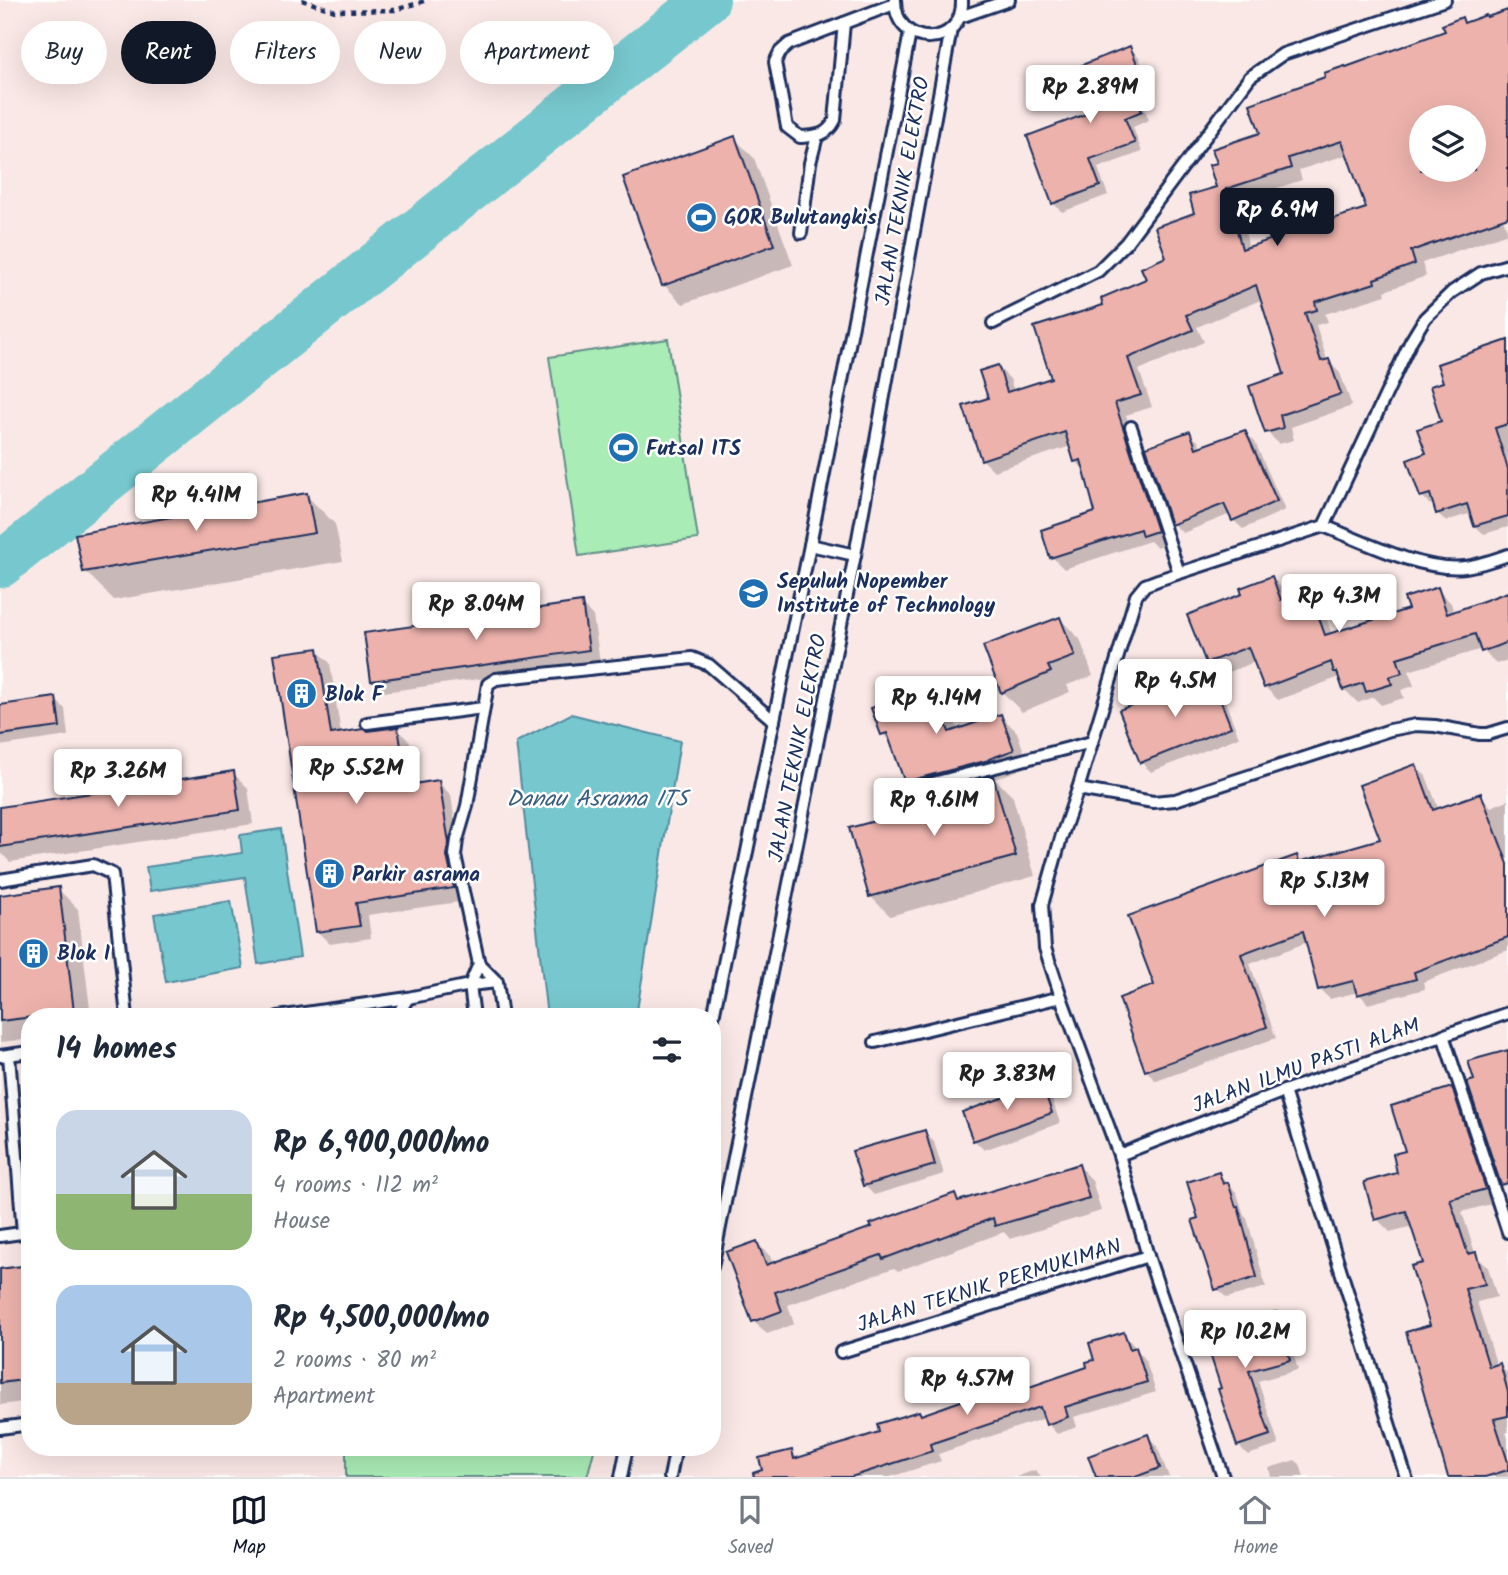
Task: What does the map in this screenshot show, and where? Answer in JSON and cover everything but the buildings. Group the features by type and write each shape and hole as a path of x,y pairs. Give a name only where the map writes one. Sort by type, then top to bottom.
{"lane":[{"path":"844,23 835,120 830,130 817,136 800,137 787,127 775,62 780,52 789,44 895,2 897,16 902,26 910,33 939,37 951,29 960,17 962,0"},
{"path":"960,17 1009,0"},
{"path":"993,323 1098,271 1126,243 1250,77 1283,54 1445,0"},
{"name":"JALAN TEKNIK ELEKTRO","path":"721,1221 855,555 951,29"},
{"name":"JALAN TEKNIK ELEKTRO","path":"715,1008 810,545 910,33"},
{"path":"801,233 810,163 817,136"},
{"path":"1324,526 1411,341 1425,318 1466,282 1508,264"},
{"path":"1131,427 1179,573"},
{"path":"1223,1477 1148,1256 1119,1155 1045,948 1042,905 1061,838 1136,596 1145,585 1324,526 1415,562 1432,565 1465,567 1508,555"},
{"path":"810,545 855,555"},
{"path":"501,1008 497,982 479,964 455,855 467,806 488,684 496,679 692,658 709,665 774,721"},
{"path":"367,723 483,708"},
{"path":"1078,789 1153,802 1175,800 1390,730 1416,725 1480,734 1508,728"},
{"path":"914,788 1092,742"},
{"path":"0,880 93,865 112,874 126,1008"},
{"path":"473,1008 470,985 479,964"},
{"path":"340,1008 497,982"},
{"path":"402,1008 408,998"},
{"path":"875,1042 1062,998"},
{"name":"JALAN ILMU PASTI ALAM","path":"1119,1155 1284,1091 1508,1013"},
{"path":"1443,1035 1508,1232"},
{"path":"4,1056 21,1193"},
{"path":"1284,1091 1406,1477"},
{"path":"0,1236 21,1234"},
{"name":"JALAN TEKNIK PERMUKIMAN","path":"841,1352 1148,1256"},
{"path":"0,1428 21,1425"},
{"path":"621,1477 625,1456"},
{"path":"670,1477 674,1456"}],"path":[{"path":"302,0 335,11 395,10 428,0"}],"shaded area":[{"name":"Sepuluh Nopember Institute of Technology","path":"0,0 1508,0 1508,1477 0,1477"}],"green space":[{"name":"Futsal ITS","path":"668,339 698,539 579,556 549,357"},
{"path":"346,1456 593,1456 587,1477 346,1477"}],"water":[{"name":"Danau Asrama ITS","path":"571,714 680,741 637,1008 546,1008 516,742"},
{"path":"281,829 300,957 258,964 245,877 150,891 146,867 242,853 240,835"},
{"path":"231,901 243,968 166,982 154,914"}],"waterway":[{"path":"0,565 707,0"}],"place":[{"name":"GOR Bulutangkis","path":"701,217"},
{"name":"Futsal ITS","path":"623,448"},
{"name":"Sepuluh Nopember Institute of Technology","path":"754,593"},
{"name":"Blok F","path":"302,694"},
{"name":"Parkir asrama","path":"329,874"},
{"name":"Blok I","path":"34,953"}]}
